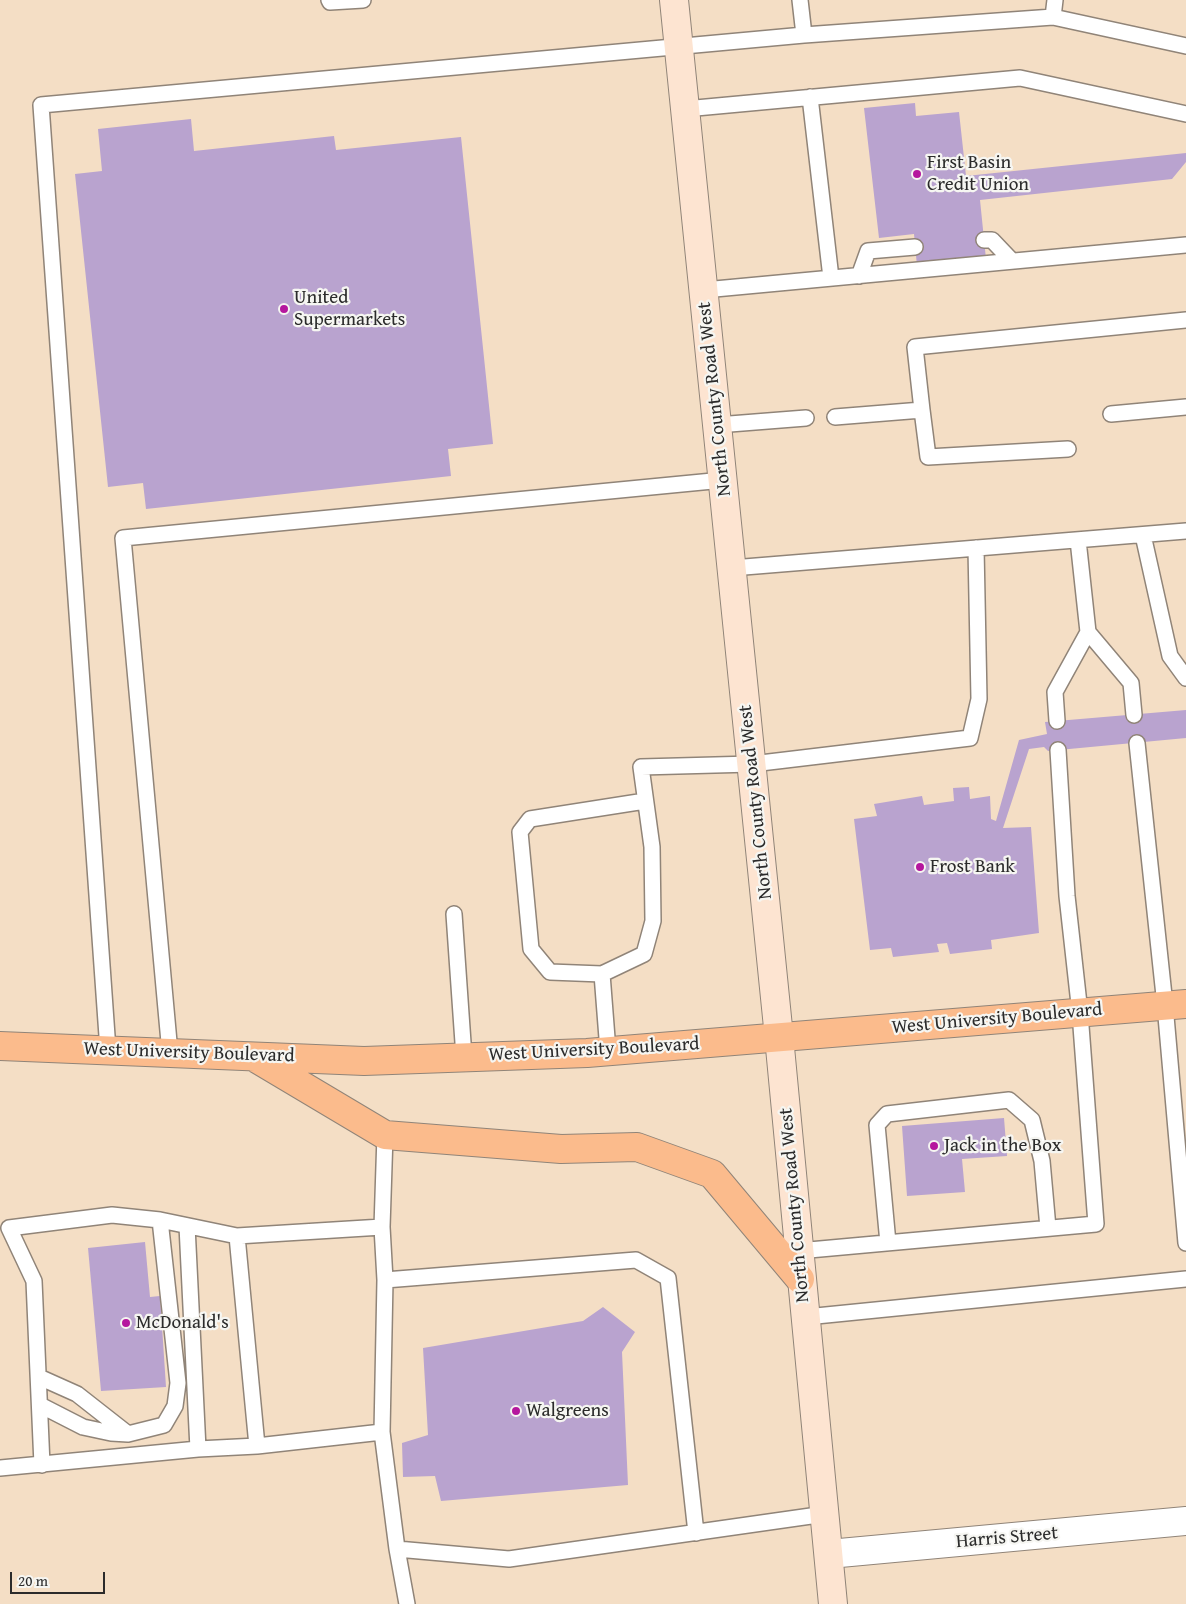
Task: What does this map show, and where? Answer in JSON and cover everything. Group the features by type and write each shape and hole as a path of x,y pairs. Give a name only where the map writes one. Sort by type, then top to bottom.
{"main road":[{"name":"North County Road West","path":"674,0 780,1037 800,1279 806,1317 833,1604"},
{"name":"West University Boulevard","path":"0,1046 364,1061 608,1051 1175,1005"},
{"path":"253,1056 385,1135 561,1149 637,1147 712,1174 800,1279"}],"street":[{"name":"Harris Street","path":"829,1554 1186,1521"}],"lane":[{"path":"329,0 330,2 363,0"},
{"path":"800,0 804,35"},
{"path":"1053,17 1055,0"},
{"path":"108,1050 41,105 804,35 1053,17 1186,46"},
{"path":"685,109 1020,78 1186,114"},
{"path":"810,97 831,278"},
{"path":"984,240 992,240 1012,261"},
{"path":"704,290 1186,245"},
{"path":"859,276 868,251 915,247"},
{"path":"1068,449 928,457 915,346 1186,320"},
{"path":"1111,414 1186,408"},
{"path":"835,416 922,410"},
{"path":"718,425 806,418"},
{"path":"170,1053 123,538 723,480"},
{"path":"732,568 1186,531"},
{"path":"1143,535 1170,656 1186,678"},
{"path":"1078,540 1088,632 1131,683 1134,715"},
{"path":"645,801 530,819 520,832 531,949 550,972 602,974 644,954 653,921 652,847 641,767 752,764 970,738 979,700 976,548"},
{"path":"1057,721 1055,692 1088,632"},
{"path":"1137,743 1175,1005 1186,1242"},
{"path":"798,1251 1096,1224 1080,1013 1068,896 1058,750"},
{"path":"454,914 464,1057"},
{"path":"602,974 608,1051"},
{"path":"888,1242 877,1125 887,1114 1009,1100 1032,1120 1042,1161 1048,1228"},
{"path":"385,1135 382,1227 385,1280 382,1432 397,1549 407,1604"},
{"path":"42,1465 34,1281 4,1228 112,1215 160,1220 237,1236 382,1227"},
{"path":"40,1405 83,1427 112,1434 128,1434 164,1424 176,1406 178,1383 160,1220"},
{"path":"187,1226 198,1449"},
{"path":"237,1236 257,1446"},
{"path":"385,1280 636,1260 668,1278 696,1533"},
{"path":"806,1317 1186,1279"},
{"path":"39,1377 77,1394 128,1434"},
{"path":"0,1468 198,1449 257,1446 382,1432"},
{"path":"397,1549 509,1559 825,1514"}],"building":[{"path":"915,103 916,116 959,112 966,176 1186,153 1186,162 1172,179 980,200 986,259 917,266 914,234 879,238 864,108"},
{"name":"United Supermarkets","path":"191,119 194,151 334,136 336,150 461,137 493,444 448,449 451,476 146,509 143,483 108,487 75,174 102,171 98,129"},
{"path":"1186,710 1186,738 1048,751 1044,747 1029,749 1003,828 1031,827 1039,933 991,940 992,949 950,954 947,943 937,944 939,952 893,957 891,948 870,950 854,819 877,816 874,804 922,796 924,805 954,801 953,788 969,787 970,799 990,796 991,819 996,821 1019,740 1047,734 1045,722"},
{"path":"1004,1118 1007,1156 962,1159 965,1192 907,1196 902,1126"},
{"path":"145,1242 150,1297 160,1296 166,1387 101,1391 88,1248"},
{"path":"603,1307 635,1332 622,1352 628,1485 441,1501 435,1476 403,1477 402,1443 428,1435 423,1348 583,1321"}],"place":[{"name":"First Basin Credit Union","path":"917,174"},
{"name":"United Supermarkets","path":"284,309"},
{"name":"Frost Bank","path":"920,867"},
{"name":"Jack in the Box","path":"934,1146"},
{"name":"McDonald's","path":"126,1323"},
{"name":"Walgreens","path":"516,1411"}]}
